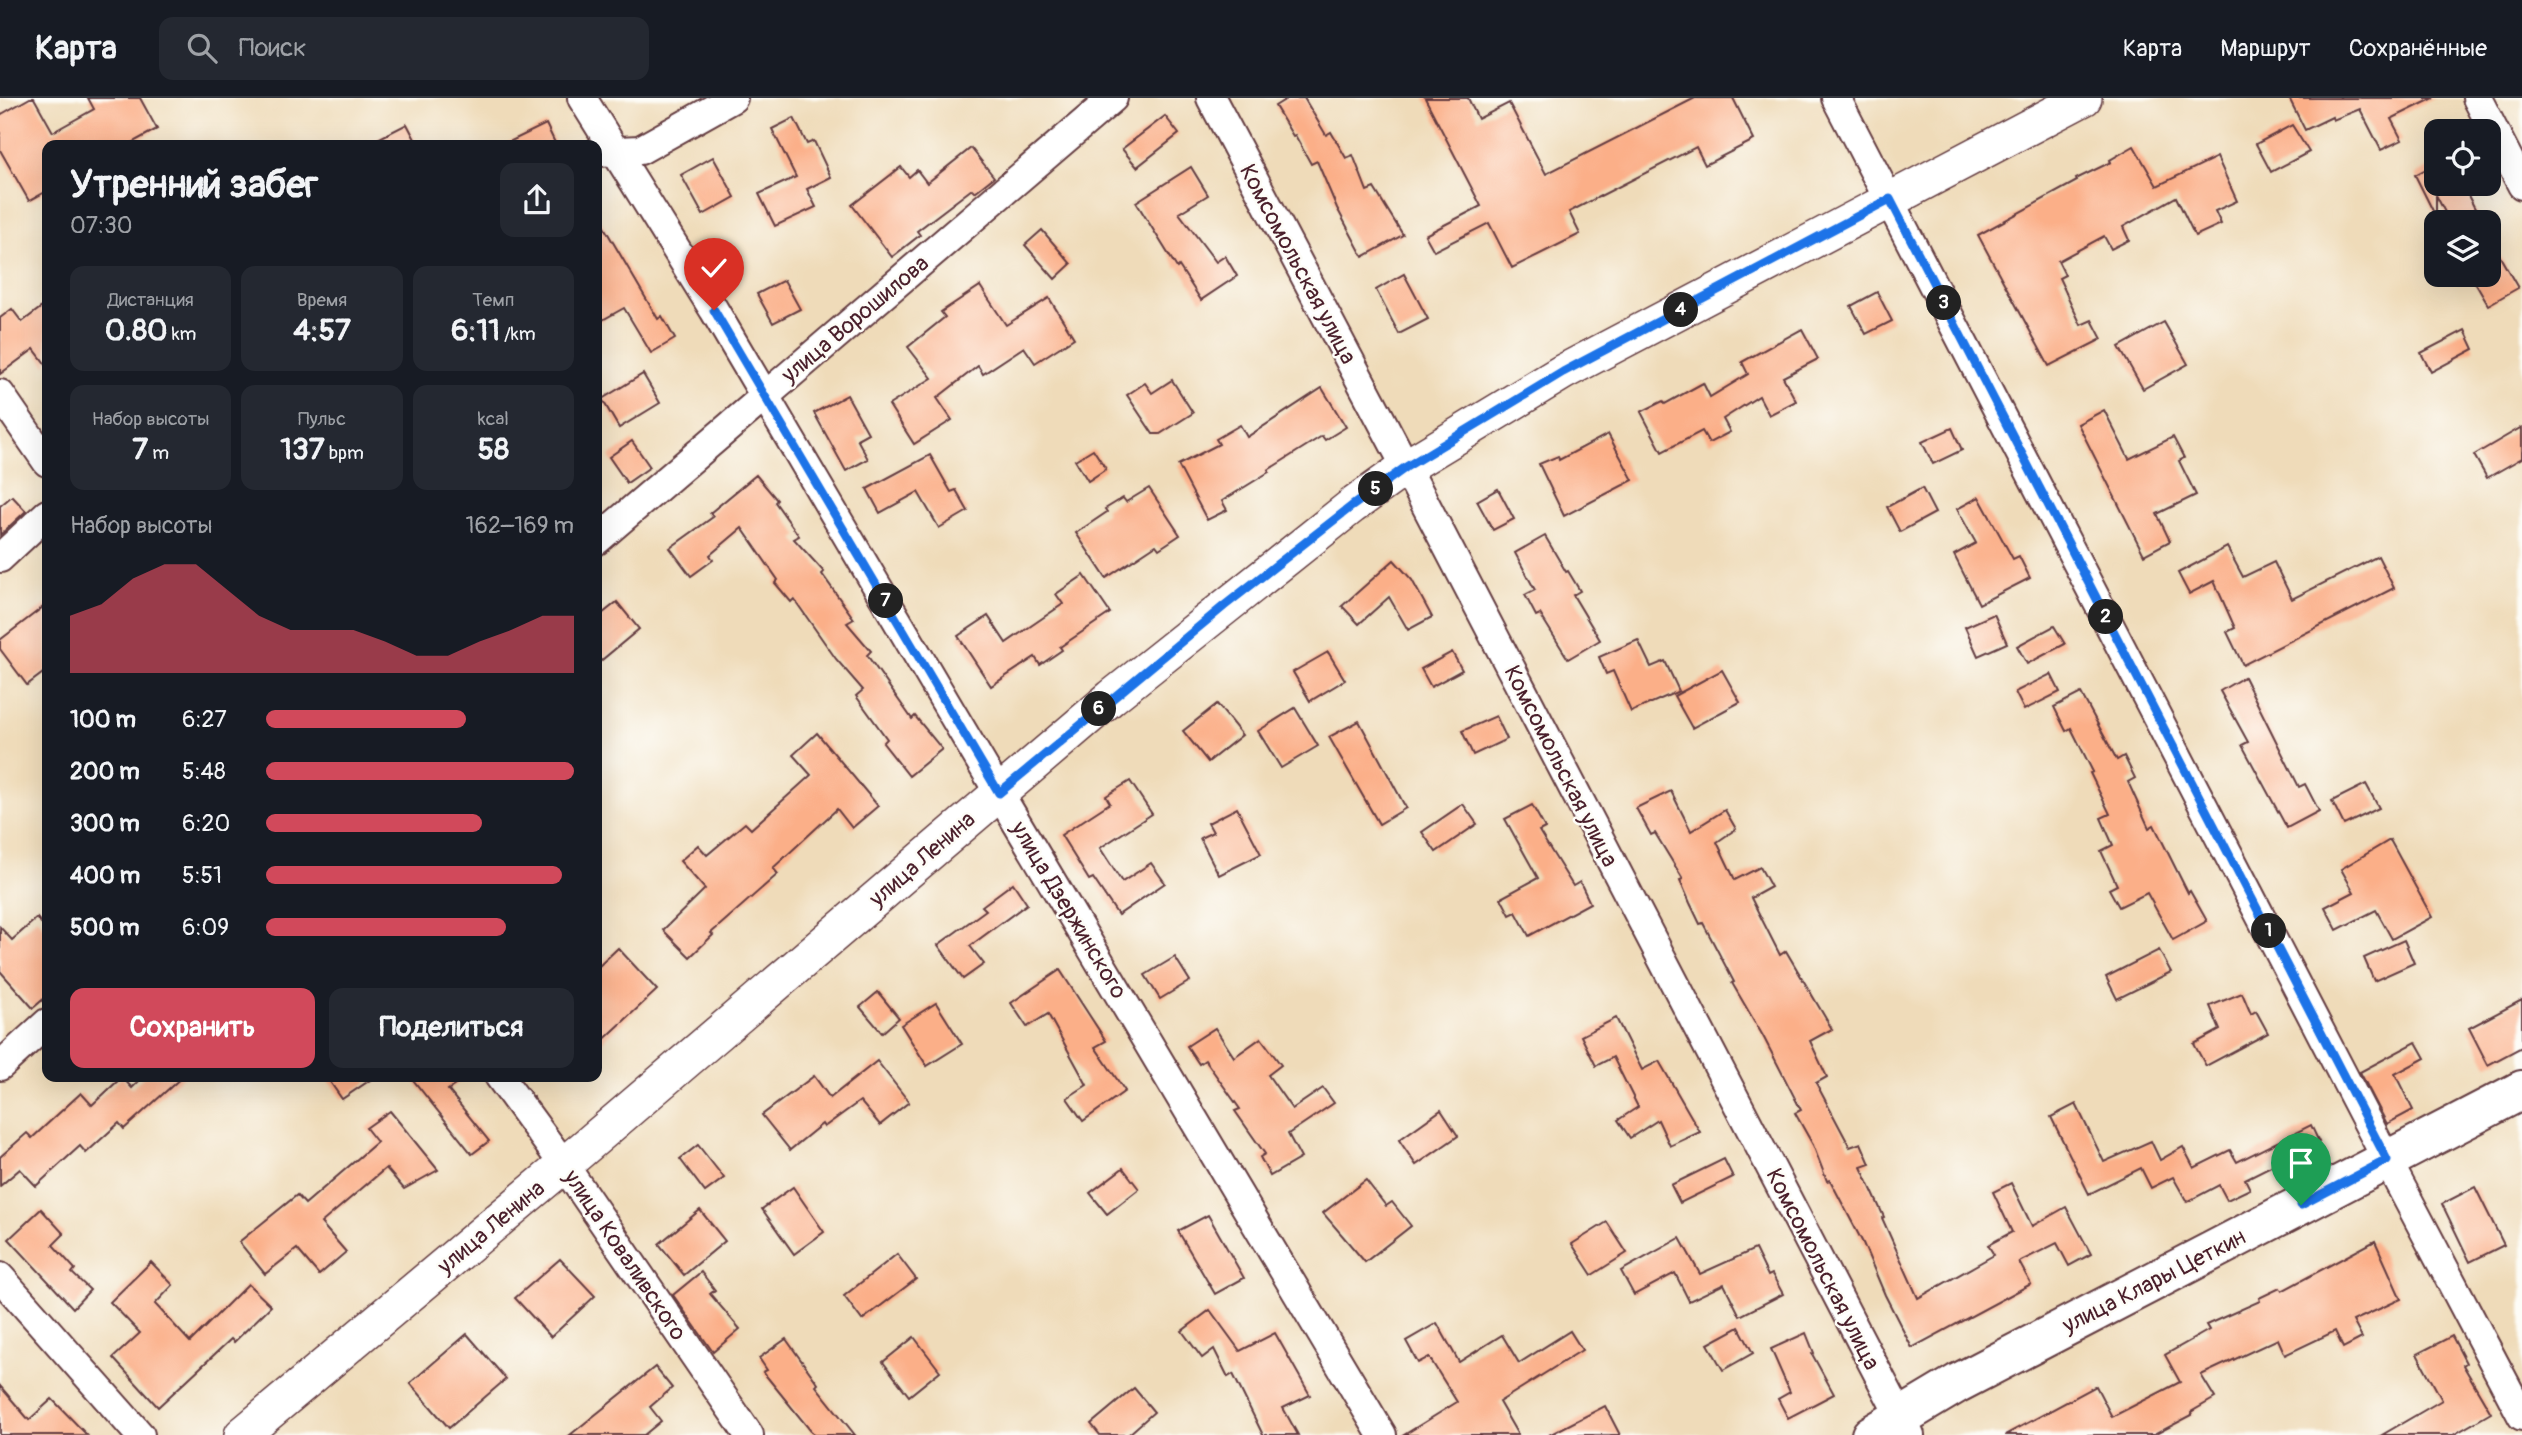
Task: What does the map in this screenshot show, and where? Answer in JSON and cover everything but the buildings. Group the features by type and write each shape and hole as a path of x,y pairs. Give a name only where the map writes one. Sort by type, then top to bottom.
{"main road":[{"name":"улица Клары Цеткин","path":"1894,1429 1970,1376 2522,1090"}],"street":[{"name":"улица Дзержинского","path":"582,98 600,140"},
{"path":"605,152 640,150 733,98"},
{"name":"улица Ворошилова","path":"602,536 1114,98"},
{"name":"Комсомольская улица","path":"1211,98 1406,467 1894,1429"},
{"path":"1836,98 2522,1416"},
{"name":"улица Ленина","path":"242,1435 564,1165 999,793 1224,606 1352,506 1406,467 1563,372 2084,98"},
{"path":"2477,98 2522,185"},
{"name":"улица Дзержинского","path":"605,152 714,310 1382,1435"},
{"path":"0,394 42,455"},
{"path":"0,558 42,519"},
{"path":"0,1066 42,1028"},
{"name":"улица Коваливского","path":"503,1082 564,1165 749,1435"},
{"path":"0,1277 139,1435"}],"route":[{"path":"714,310 999,793 1224,606 1406,467 1563,372 1890,199 2387,1160 2301,1205"}]}
